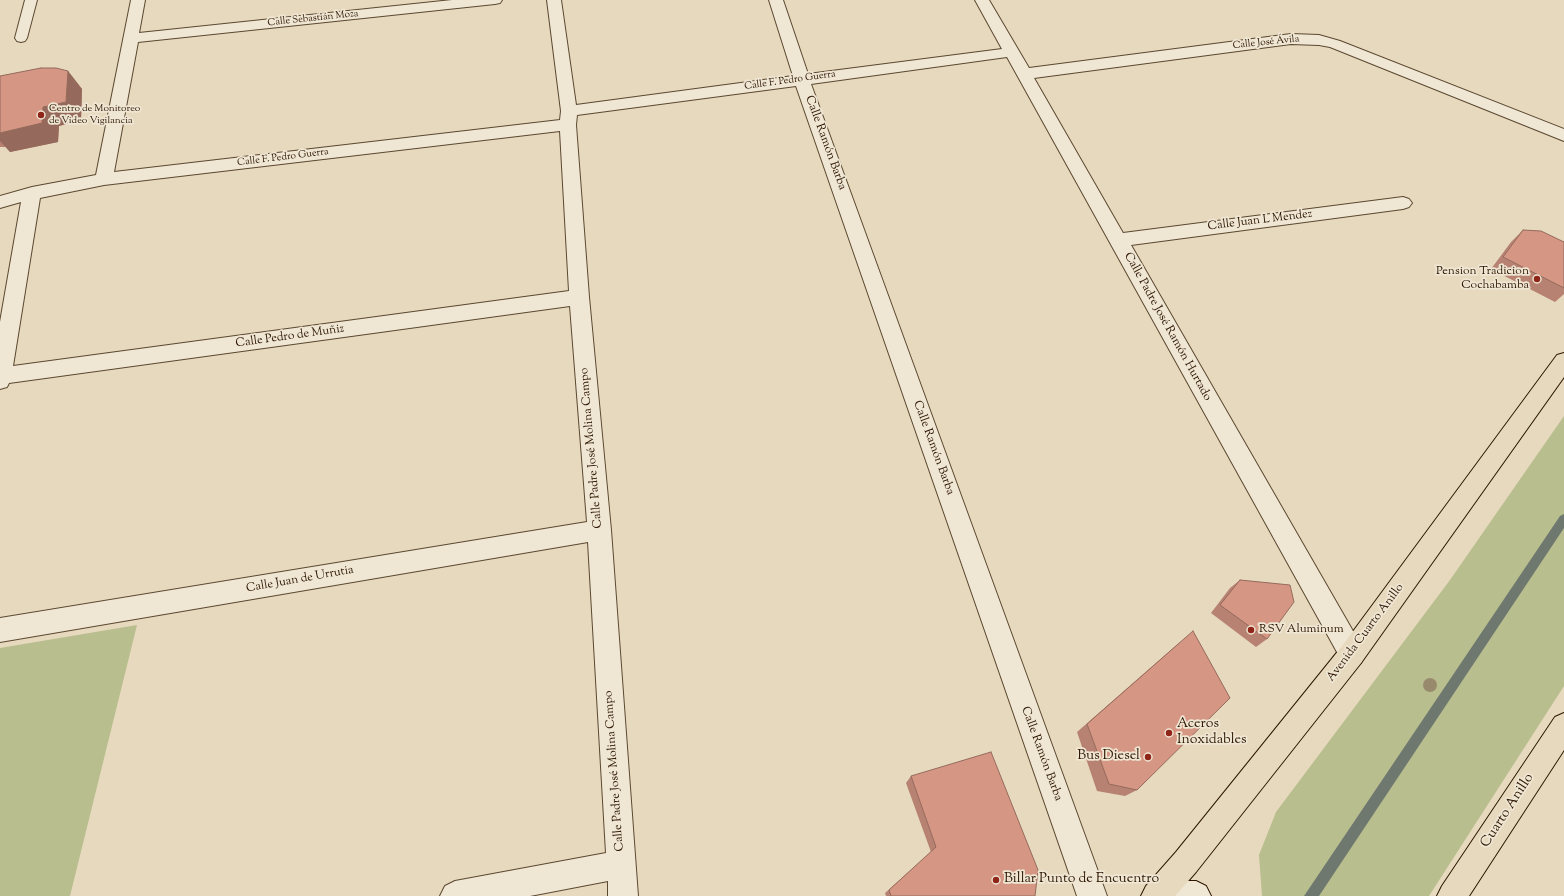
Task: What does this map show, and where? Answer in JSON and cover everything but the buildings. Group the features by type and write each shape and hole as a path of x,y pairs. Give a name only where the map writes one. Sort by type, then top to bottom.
{"highway":[{"name":"Avenida Cuarto Anillo","path":"1156,896 1186,862 1352,654 1564,361"},
{"name":"Cuarto Anillo","path":"1452,896 1564,726"}],"street":[{"path":"104,179 138,0"},
{"name":"Calle Sebastián Moza","path":"132,38 494,0"},
{"name":"Calle Padre José Molina Campo","path":"554,0 568,118 579,297 599,530 623,896"},
{"name":"Calle Ramón Barba","path":"776,0 802,80 1092,896"},
{"name":"Calle Padre José Ramón Hurtado","path":"982,0 1352,654"},
{"name":"Calle José Ávila","path":"1024,74 1291,39 1319,40 1335,44 1564,135"},
{"name":"Calle F. Pedro Guerra","path":"0,202 32,193 104,179 568,118 802,80 1012,52"},
{"path":"0,378 32,193"},
{"name":"Calle Juan L Mendez","path":"1118,240 1403,203"},
{"name":"Calle Pedro de Muñiz","path":"0,378 579,297"},
{"name":"Calle Juan de Urrutia","path":"0,630 599,530"},
{"path":"455,896 621,864"},
{"path":"1169,896 1196,896"}],"lane":[{"path":"21,38 31,0"}],"green space":[{"path":"1564,416 1564,686 1429,896 1262,896 1259,855 1276,812 1450,580"},
{"path":"137,625 70,896 0,896 0,648"}],"waterway":[{"path":"1311,896 1564,519"}],"place":[{"name":"Centro de Monitoreo de Video Vigilancia","path":"41,115"},
{"name":"Pension Tradicion Cochabamba","path":"1537,279"},
{"name":"RSV Aluminum","path":"1251,630"},
{"name":"Aceros Inoxidables","path":"1169,733"},
{"name":"Bus Diesel","path":"1148,757"},
{"name":"Billar Punto de Encuentro","path":"996,880"}]}
